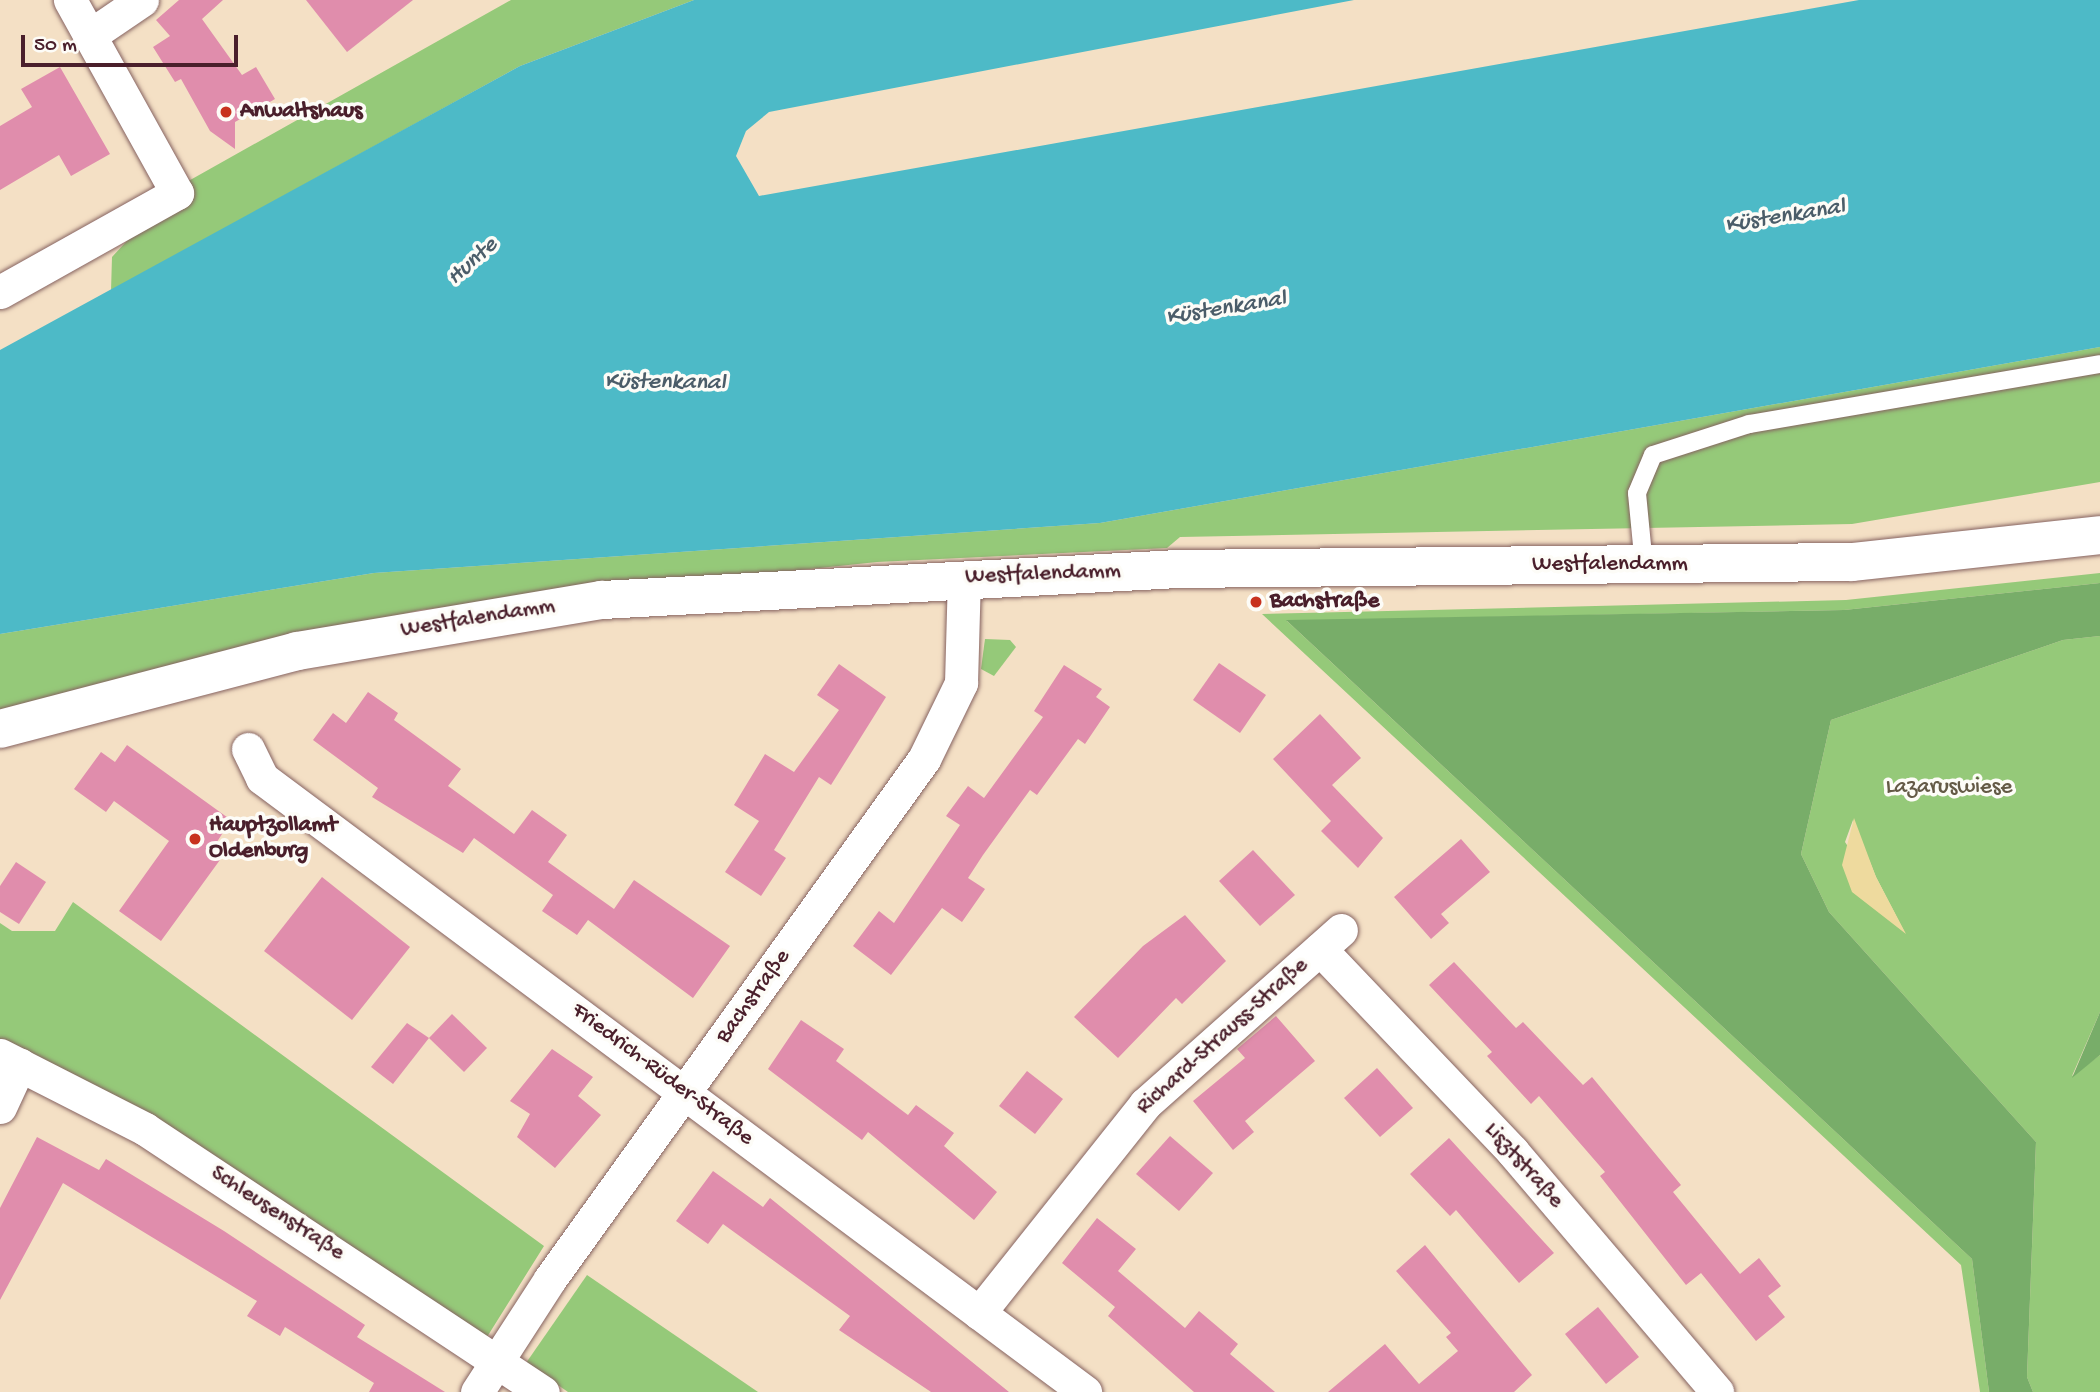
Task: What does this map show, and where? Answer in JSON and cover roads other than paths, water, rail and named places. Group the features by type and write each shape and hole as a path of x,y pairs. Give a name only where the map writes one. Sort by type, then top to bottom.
{"street":[{"path":"0,292 177,193 70,0"},
{"path":"89,36 142,0"},
{"name":"Westfalendamm","path":"0,729 284,654 450,621 602,600 964,578 1311,566 1644,566 1852,562 2100,535"},
{"name":"Bachstraße","path":"477,1392 550,1279 686,1093 950,714 966,652 964,578"},
{"name":"Friedrich-Rüder-Straße","path":"248,749 262,778 1085,1392"},
{"name":"Richard-Strauss-Straße","path":"979,1313 1145,1104 1331,940"},
{"name":"Lisztstraße","path":"1331,940 1715,1391"},
{"path":"0,1107 10,1059"},
{"name":"Schleusenstraße","path":"10,1059 145,1129 543,1392"}],"lane":[{"path":"1644,566 1637,493 1653,455 1749,424 2100,364"}],"water":[{"path":"694,0 1354,0 769,112 746,131 736,156 759,196 1859,0 2100,0 2100,347 1100,523 374,573 0,634 0,350 520,66"}],"place":[{"name":"Anwaltshaus","path":"226,112"},
{"name":"Bachstraße","path":"1256,602"},
{"name":"Hauptzollamt Oldenburg","path":"195,839"}],"water label":[{"name":"Küstenkanal","path":"1785,217"},
{"name":"Hunte","path":"473,262"},
{"name":"Küstenkanal","path":"1226,309"},
{"name":"Küstenkanal","path":"665,383"}],"park label":[{"name":"Lazaruswiese","path":"1949,788"}]}
